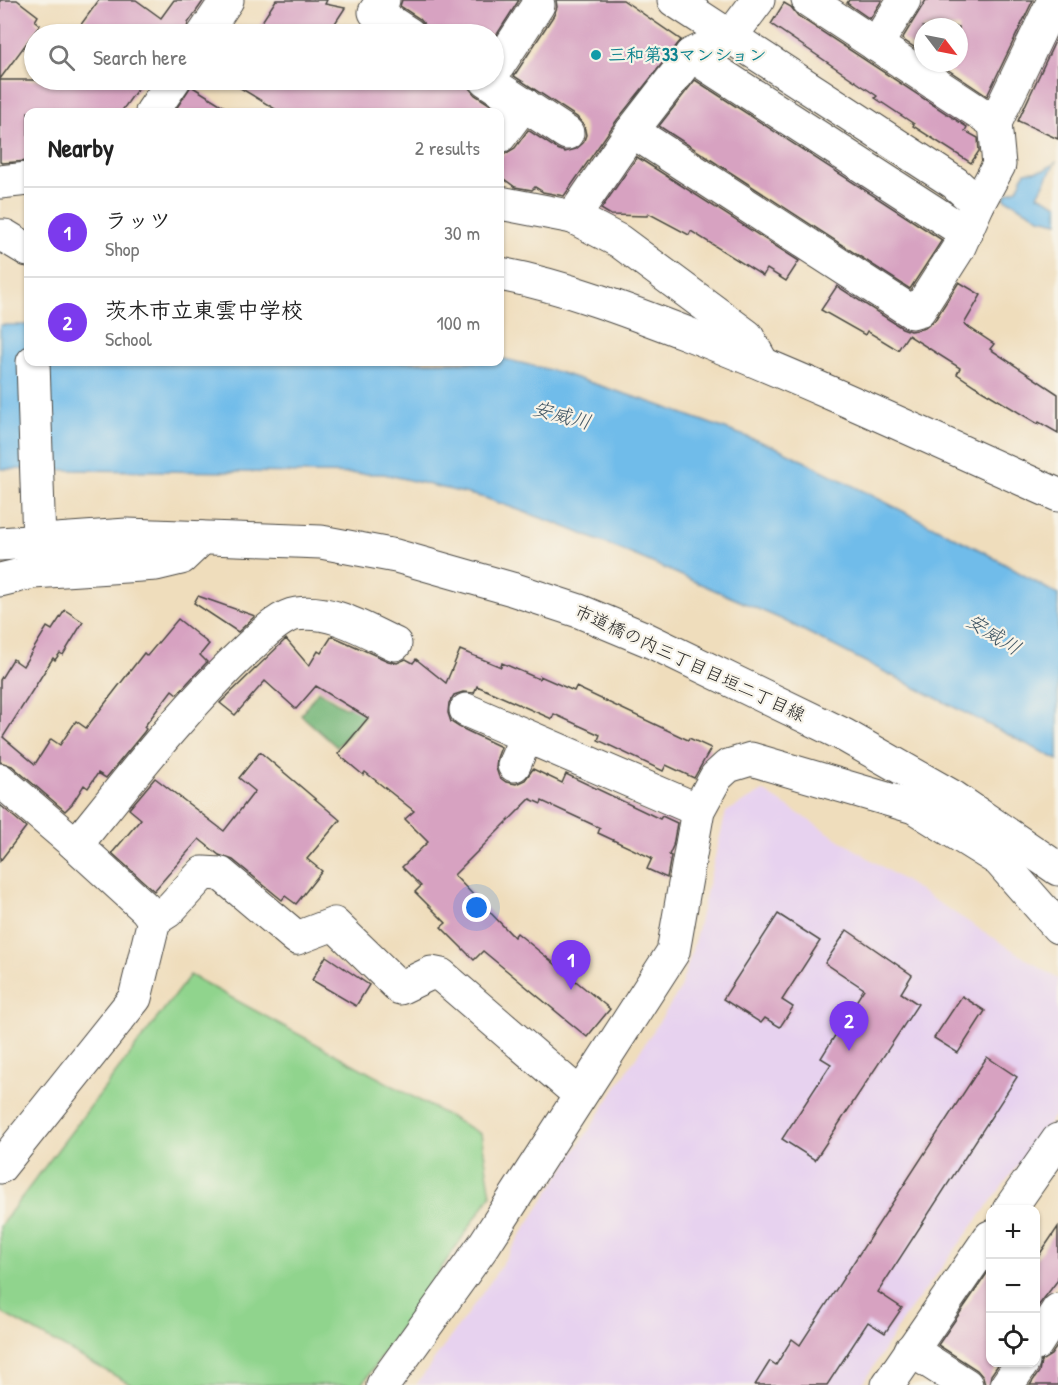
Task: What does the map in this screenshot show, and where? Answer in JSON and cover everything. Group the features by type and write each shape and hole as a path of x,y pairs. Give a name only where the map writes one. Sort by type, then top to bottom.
{"street":[{"path":"211,24 227,0"},
{"path":"383,0 375,12 394,24"},
{"path":"674,0 955,183 972,218"},
{"path":"573,217 632,131 691,55 731,36 758,0"},
{"path":"808,0 995,123"},
{"path":"876,45 904,0"},
{"path":"632,131 912,312 919,310 958,249 999,165 995,123 1054,0"},
{"path":"504,56 538,5"},
{"path":"691,55 972,218"},
{"path":"504,89 567,133"},
{"path":"155,108 167,90"},
{"path":"504,131 524,104"},
{"path":"0,182 24,179"},
{"path":"504,203 573,217 619,241 747,336 762,363"},
{"path":"0,236 5,236 24,248"},
{"path":"0,254 24,251"},
{"path":"504,275 627,310 762,363 1058,495"},
{"path":"33,366 40,532"},
{"name":"市道橋の内三丁目目垣二丁目線","path":"0,544 40,532 321,542 387,554 512,589 579,611 646,639 844,735 953,797 970,825 1058,869"},
{"path":"0,580 33,572 156,564 181,558 202,538"},
{"path":"76,845 217,677 268,629 294,614 336,616 395,644"},
{"path":"466,710 520,751 698,810"},
{"path":"384,1385 484,1245 673,952 698,810 716,777 728,766 751,759 970,825 1058,927"},
{"path":"0,780 76,845 146,909 154,920"},
{"path":"0,1167 135,998 154,920 168,911 203,873 220,874 297,938 334,924 400,988 431,973 441,975 580,1095"},
{"path":"1013,1205 1058,1140"},
{"path":"888,1385 986,1243"},
{"path":"1040,1337 1058,1310"},
{"path":"911,1350 966,1385"},
{"path":"1007,1385 1020,1367"}],"shaded area":[{"path":"763,791 1058,979 1058,1111 902,1321 862,1385 416,1385 491,1281 679,991 691,955 726,812"}],"green space":[{"path":"318,691 344,707 374,705 337,747 301,715"},
{"path":"190,975 481,1134 491,1195 362,1385 132,1385 0,1312 0,1226"}],"water":[{"path":"1055,163 1038,195 1058,205 1058,222 1040,218 1004,198 1007,193 1017,189 1025,172 1044,170"},
{"name":"安威川","path":"0,325 24,325 24,366 504,366 504,359 558,372 778,448 982,551 1058,595 1058,760 781,619 558,524 485,498 384,474 0,469"}],"building":[{"path":"0,0 17,0 38,16 35,21 39,24 24,24 24,47 0,79"},
{"path":"99,0 136,0 161,18 174,0 204,0 188,24 81,24"},
{"path":"276,0 327,0 325,4 345,8 335,24 260,24"},
{"path":"402,0 519,0 504,24 424,24 400,6"},
{"path":"556,0 623,0 681,40 617,120 564,196 543,192 535,187 532,190 515,187 504,179 504,155 515,148 528,130 565,152 576,149 583,143 586,135 584,125 577,117 514,76 557,7"},
{"path":"849,0 882,0 870,19 847,3"},
{"path":"926,0 1033,0 987,96 951,72 968,72 968,18 915,18"},
{"path":"784,3 791,7 798,16 967,127 965,131 978,138 979,151 971,163 913,126 914,124 875,98 877,96 771,24"},
{"path":"914,20 914,47 902,39"},
{"path":"1058,35 1058,139 1018,121"},
{"path":"0,80 24,80 24,90 137,90 124,108 24,108 24,161 0,162"},
{"path":"695,80 942,240 910,289 659,126"},
{"path":"188,90 197,90 227,108 177,108"},
{"path":"244,90 471,90 495,108 273,108"},
{"path":"637,157 799,261 786,281 767,269 763,276 691,231 689,235 648,213 647,216 611,215 601,209"},
{"path":"959,282 981,295 964,324 994,344 990,349 1058,394 1058,433 1039,422 1038,424 975,386 957,374 960,368 908,335 898,350 867,331 865,335 821,310 837,286 902,328 910,331 917,330 925,328 935,320"},
{"path":"198,596 255,616 238,632 194,603"},
{"path":"65,610 83,622 63,655 60,653 55,660 53,658 3,737 35,764 51,739 60,745 76,721 86,728 144,653 147,656 178,619 209,644 200,655 207,662 177,694 172,690 144,727 146,729 144,732 106,778 98,773 88,788 84,785 65,811 12,766 0,762 0,680 13,659 23,666 47,627 52,630"},
{"path":"332,636 388,661 397,663 406,659 413,663 416,659 446,683 460,650 501,667 502,663 539,679 540,676 574,691 576,687 688,740 689,738 711,748 694,778 666,765 663,771 598,740 600,735 554,714 552,719 477,686 474,693 463,692 454,695 449,703 448,713 451,722 501,747 496,768 499,777 506,782 516,784 525,780 533,769 562,783 566,774 660,819 662,816 677,823 669,855 671,856 667,878 647,869 652,858 598,833 600,828 542,801 541,804 530,799 454,875 514,937 517,933 610,1009 587,1037 483,951 474,960 441,927 446,923 415,892 421,886 402,867 428,842 405,819 414,811 365,772 363,775 338,754 368,718 316,686 296,709 265,681 235,715 220,703 286,639 309,666 318,651 321,653"},
{"path":"260,752 340,820 307,859 322,871 296,904 285,896 282,900 233,860 219,855 199,839 154,891 112,853 141,819 129,809 155,778 224,831 255,791 239,778"},
{"path":"0,805 26,827 0,861"},
{"path":"778,914 820,941 782,1000 793,1007 780,1027 765,1018 761,1023 723,999"},
{"path":"847,930 912,975 901,993 918,1004 815,1160 782,1139 831,1064 821,1058 864,989 825,963"},
{"path":"326,956 369,985 356,1006 312,980"},
{"path":"962,996 985,1011 958,1053 934,1038"},
{"path":"987,1057 1017,1077 878,1292 902,1308 885,1333 868,1322 827,1385 755,1385 770,1361 776,1365 792,1339 800,1345"},
{"path":"1058,1227 1058,1280 1040,1303 1040,1259 1040,1254"},
{"path":"986,1275 986,1367 997,1367 991,1375 989,1385 985,1385 983,1377 977,1370 938,1345"},
{"path":"1058,1345 1058,1385 1030,1385 1039,1372 1041,1361 1051,1355"}],"place":[{"name":"三和第33マンション","path":"596,55"},
{"name":"ラッツ","path":"571,990"},
{"name":"茨木市立東雲中学校","path":"849,1051"}]}
